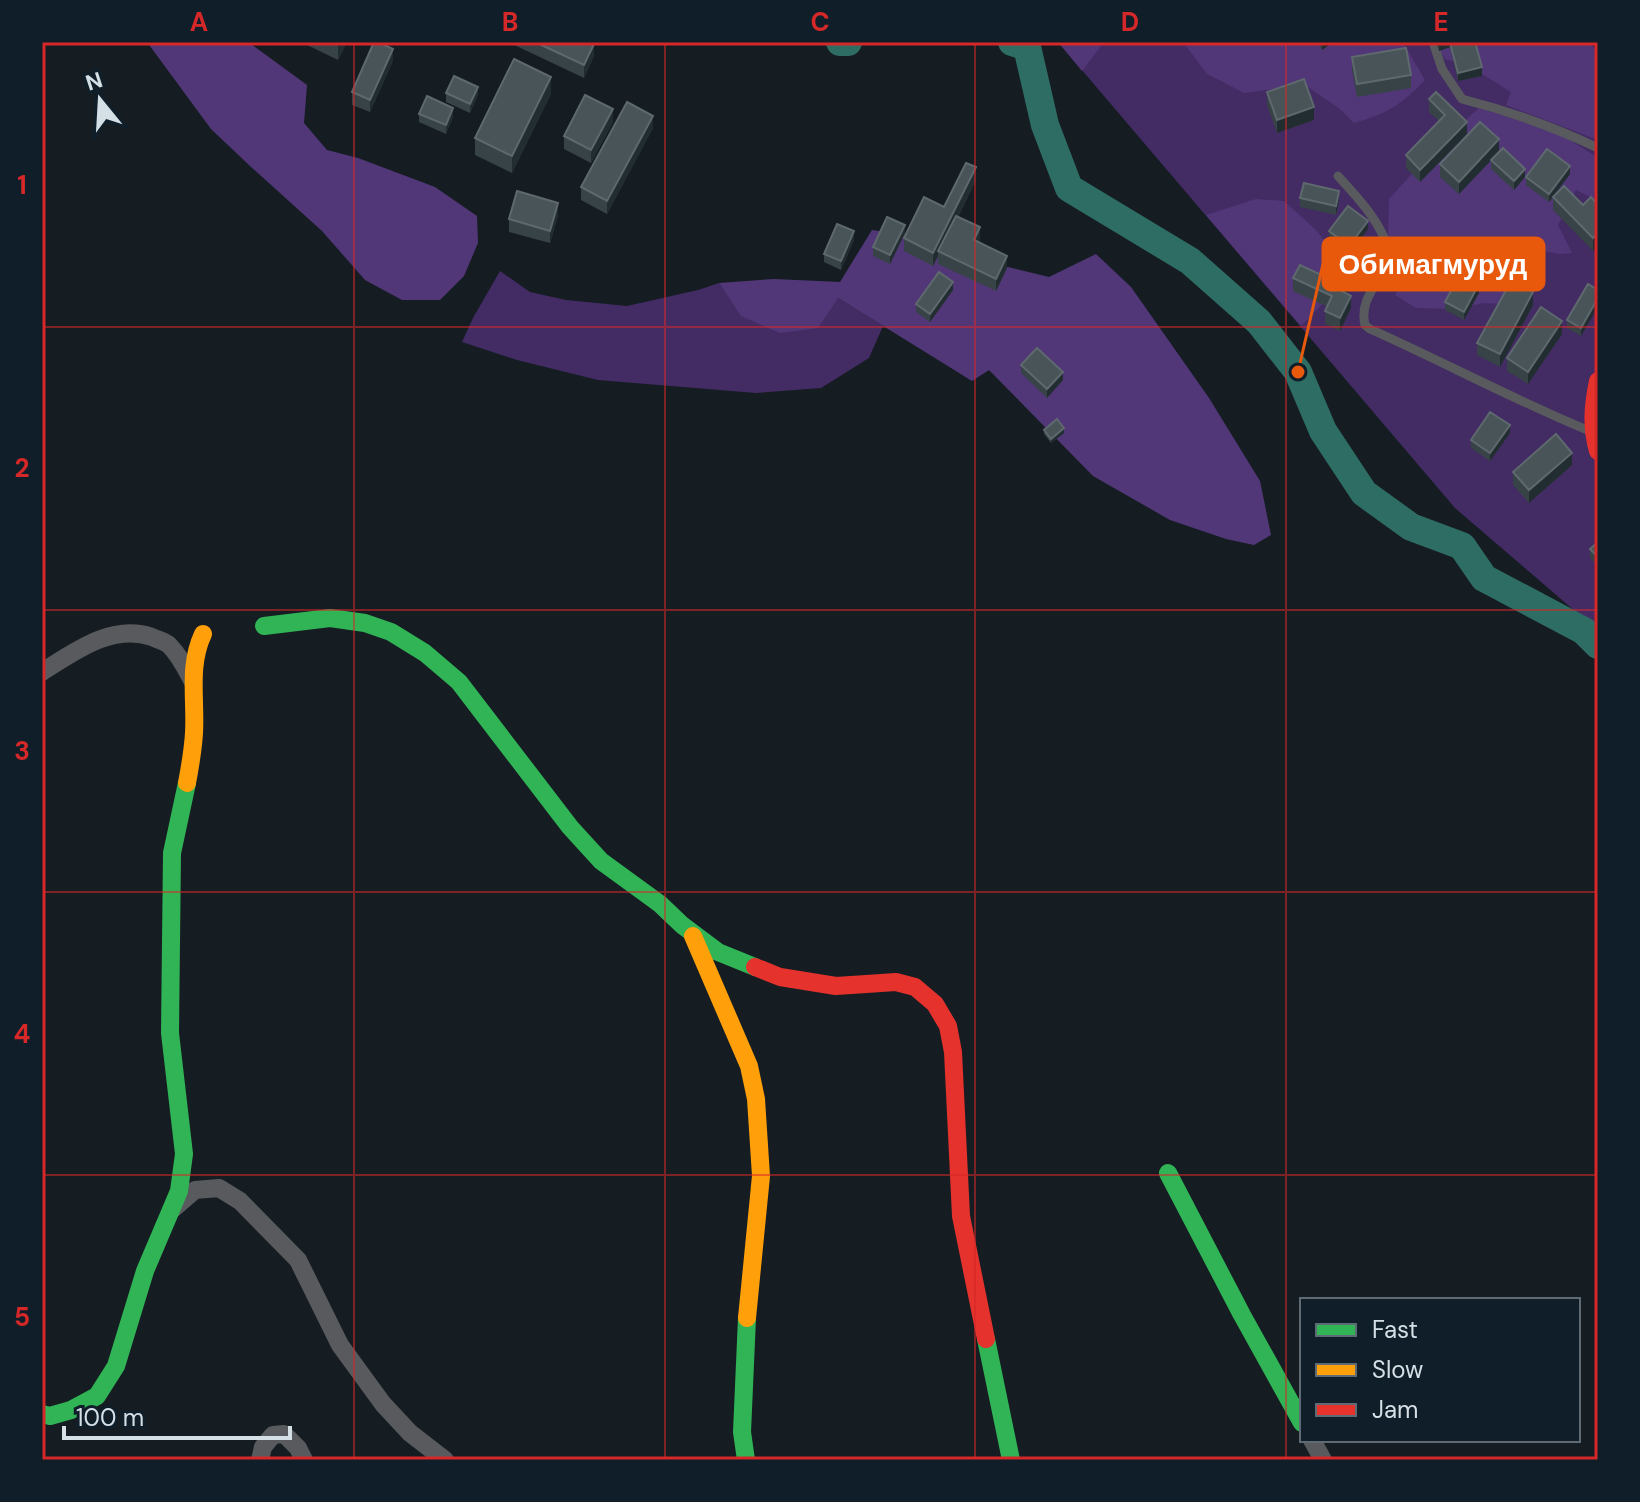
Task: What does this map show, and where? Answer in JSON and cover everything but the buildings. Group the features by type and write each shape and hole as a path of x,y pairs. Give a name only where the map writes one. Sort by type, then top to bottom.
{"street":[{"path":"1598,381 1592,404 1592,432 1598,451"},
{"path":"264,626 330,618 365,623 391,632 425,653 459,682 570,827 601,861 718,952 780,977 836,986 896,982 915,987 935,1004 948,1026 953,1052 961,1216 1011,1460"},
{"path":"42,672 82,646 112,636 139,633 166,642 182,661 193,682"},
{"path":"42,1414 50,1416 71,1410 97,1396 116,1366 145,1271 179,1191 184,1154 170,1033 172,853 191,759 196,649 203,634"},
{"path":"693,933 749,1066 756,1099 761,1176 746,1343 742,1432 746,1460"},
{"path":"1168,1173 1300,1419"},
{"path":"171,1210 195,1190 219,1188 240,1201 298,1260 340,1345 383,1404 410,1433 445,1460"},
{"path":"260,1460 263,1447 273,1435 284,1434 298,1448 304,1460"},
{"path":"1313,1442 1323,1460"}],"lane":[{"path":"1433,42 1442,69 1462,99 1503,109 1598,148"},
{"path":"1338,176 1381,229 1390,254 1363,311 1365,325 1495,390 1592,432"}],"shaded area":[{"path":"147,42 248,42 307,85 304,123 327,150 358,158 435,187 477,216 478,243 464,276 440,300 402,300 365,280 322,231 211,129"},
{"path":"1058,42 1598,42 1598,631 1455,508"},
{"path":"1058,42 1104,42 1082,71"},
{"path":"1183,42 1403,42 1425,80 1393,108 1354,123 1340,109 1305,85 1244,93 1207,74"},
{"path":"1434,42 1590,42 1598,55 1598,140 1506,105 1511,92 1469,66 1445,59"},
{"path":"1479,108 1559,133 1598,158 1598,201 1576,190 1558,225 1572,253 1559,254 1489,240 1470,253 1436,255 1388,244 1389,199 1440,143"},
{"path":"1256,199 1284,201 1316,230 1344,265 1344,282 1301,326 1206,215"},
{"path":"872,230 928,238 959,255 1049,277 1096,254 1131,287 1209,398 1260,481 1271,535 1254,545 1170,520 1093,476 989,370 972,381 838,298 818,328 780,333 741,316 719,283 774,279 840,282"},
{"path":"1411,270 1520,272 1524,293 1505,304 1483,303 1457,309 1416,308 1395,295"},
{"path":"500,271 530,292 566,300 627,306 719,283 741,315 838,298 883,326 869,358 821,388 756,393 598,380 517,360 462,342"}],"waterway":[{"path":"840,42 848,42"},
{"path":"1012,42 1027,47 1045,125 1069,188 1190,261 1259,322 1298,372 1323,431 1364,493 1411,527 1462,546 1484,578 1584,631 1598,645"}],"traffic: fast":[{"path":"264,626 330,618 365,623 391,632 425,653 459,682 570,827 601,861 718,952 755,967"},
{"path":"42,1414 50,1416 71,1410 97,1396 116,1366 145,1271 179,1191 184,1154 170,1033 172,853 187,783"},
{"path":"1168,1173 1300,1419"},
{"path":"746,1460 742,1432 747,1318"},
{"path":"986,1339 1011,1460"}],"traffic: slow":[{"path":"187,783 194,733 194,670 203,634"},
{"path":"693,936 749,1066 756,1099 761,1176 747,1318"}],"traffic: jam":[{"path":"1598,381 1594,416 1598,451"},
{"path":"755,967 780,977 836,986 896,982 915,987 935,1004 948,1026 953,1052 961,1216 986,1339"}],"place":[{"name":"Обимагмуруд","path":"1298,372"}]}
